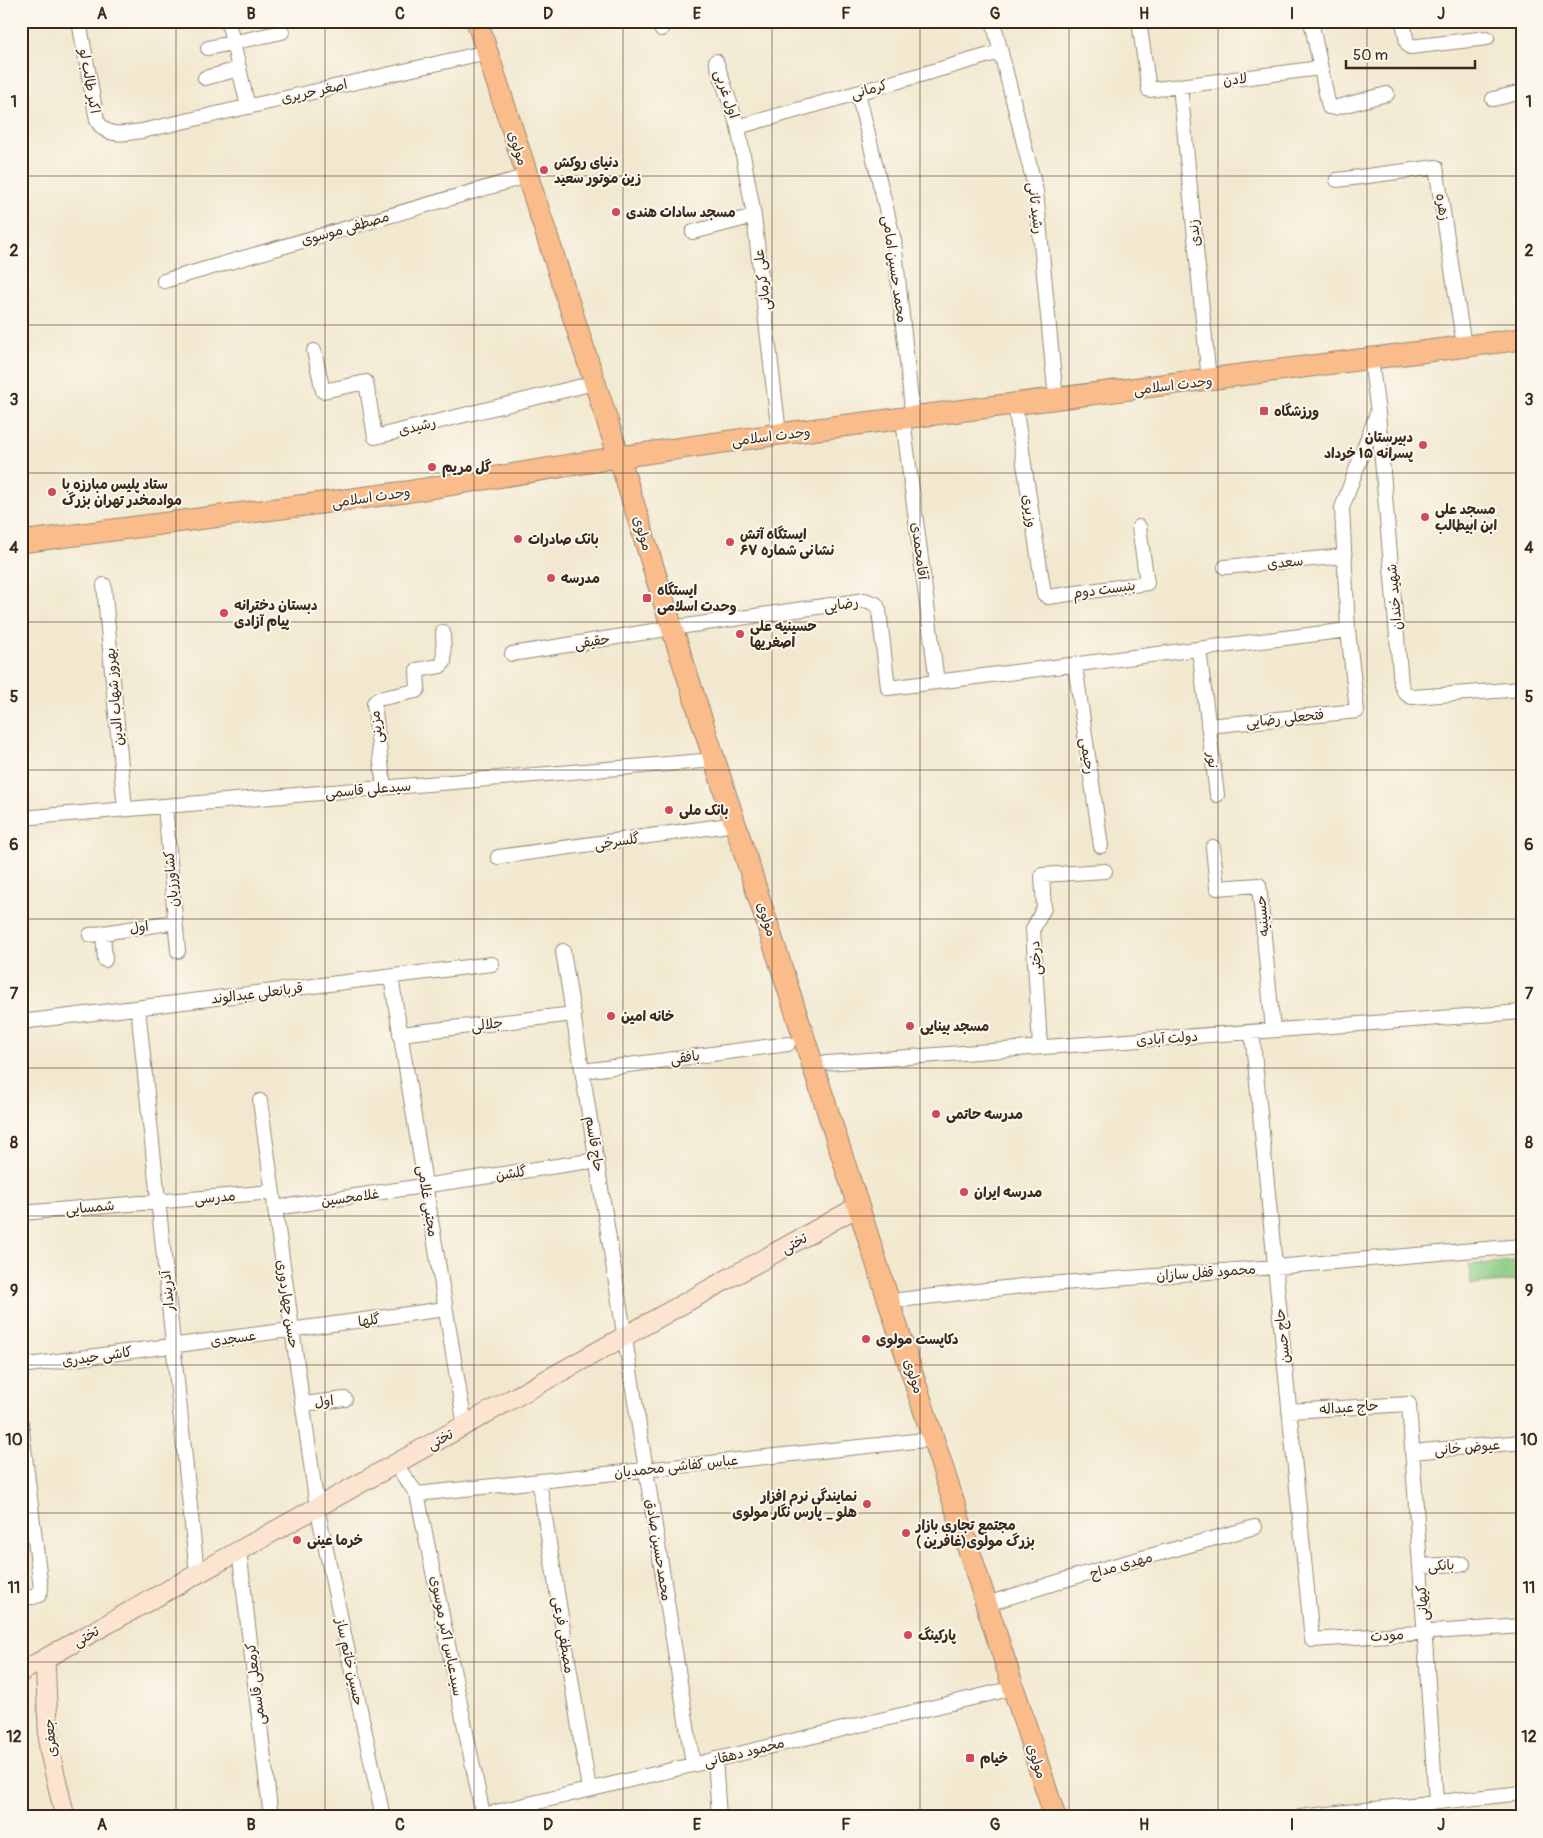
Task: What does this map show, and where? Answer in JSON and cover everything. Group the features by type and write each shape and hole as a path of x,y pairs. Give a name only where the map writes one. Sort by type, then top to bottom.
{"main road":[{"name":"مولوی","path":"477,21 619,457 672,628 1055,1817"},
{"name":"وحدت اسلامی","path":"21,542 406,492 619,457 779,434 1522,339"},
{"name":"تختی","path":"21,1672 859,1206"},
{"name":"جعفری","path":"45,1659 49,1748 65,1817"}],"street":[{"name":"اکبر طالب لو","path":"79,21 97,120 100,126 106,132 112,134 142,131"},
{"path":"228,21 248,107"},
{"name":"رشید ثانی","path":"993,21 1036,191 1056,400"},
{"name":"لادن","path":"1139,21 1149,90 1320,68"},
{"path":"1311,21 1329,107 1334,108 1387,94"},
{"path":"1403,21 1407,43 1410,47 1487,38"},
{"path":"208,48 282,32"},
{"name":"اصغر حریری","path":"142,131 486,52"},
{"name":"کرمانی","path":"738,127 1000,52"},
{"name":"اول غربی","path":"716,60 738,127"},
{"path":"205,78 239,69"},
{"name":"زندی","path":"1180,86 1208,380"},
{"path":"1493,100 1522,92"},
{"name":"محمد حسین امامی","path":"858,93 894,241 908,419"},
{"name":"علی کرمانی","path":"738,127 754,216 779,434"},
{"name":"زهره","path":"1337,180 1436,167 1464,346"},
{"name":"مصطفی موسوی","path":"164,281 527,176"},
{"path":"693,232 754,216"},
{"name":"رشیدی","path":"314,352 323,391 366,382 375,437 594,383"},
{"name":"شهید خندان","path":"1371,359 1378,413 1401,684 1404,692 1407,696 1412,697 1522,689"},
{"name":"وزیری","path":"1015,405 1042,587 1044,594 1048,598 1065,595"},
{"name":"فتحعلی رضایی","path":"1208,726 1357,711 1348,630 1342,508 1378,413"},
{"name":"آقامحمدی","path":"908,419 937,682"},
{"name":"بنبست دوم","path":"1065,595 1147,583 1139,527"},
{"name":"سعدی","path":"1225,567 1345,556"},
{"name":"بهروز شهاب الدین","path":"104,585 125,809"},
{"name":"رضایی","path":"672,628 865,600 871,601 876,604 879,610 888,688 937,682"},
{"name":"حقیقی","path":"512,654 672,628"},
{"path":"937,682 1348,630"},
{"name":"مزینی","path":"384,788 374,704 378,699 416,692 418,689 417,670 440,666 444,662 443,632"},
{"path":"1199,649 1208,726"},
{"name":"رحیمی","path":"1075,665 1101,846"},
{"name":"نور","path":"1208,726 1217,795"},
{"name":"سیدعلی قاسمی","path":"21,818 715,760"},
{"name":"کشاورزیان","path":"165,806 178,951"},
{"name":"گلسرخی","path":"498,857 736,824"},
{"name":"حسینیه","path":"1213,847 1217,888 1259,884 1273,1030"},
{"name":"درختی","path":"1040,1047 1033,930 1044,908 1042,875 1106,871"},
{"name":"اول","path":"105,960 96,934 176,922"},
{"name":"حاج قاسم","path":"564,951 626,1336"},
{"name":"قربانعلی عبدالوند","path":"21,1022 492,964"},
{"name":"مجتبی غلامی","path":"391,977 465,1426"},
{"name":"آذرپندار","path":"138,1008 197,1573"},
{"name":"دولت آبادی","path":"813,1064 1522,1012"},
{"name":"جلالی","path":"400,1034 574,1014"},
{"name":"حاج حسن","path":"1252,1032 1312,1640"},
{"name":"بافقی","path":"583,1071 788,1044"},
{"name":"حسن چهاردوری","path":"260,1101 317,1507"},
{"name":"گلشن","path":"425,1185 597,1160"},
{"name":"غلامحسین","path":"275,1208 425,1185"},
{"name":"مدرسی","path":"158,1202 273,1192"},
{"name":"شمسایی","path":"21,1213 158,1202"},
{"name":"محمود قفل سازان","path":"890,1301 1022,1286 1522,1246"},
{"name":"گلها","path":"292,1330 446,1309"},
{"name":"عسجدی","path":"173,1346 292,1330"},
{"name":"محمدحسین صادق","path":"626,1336 693,1764"},
{"name":"کاشی حیدری","path":"21,1366 173,1346"},
{"name":"اول","path":"303,1404 345,1399"},
{"name":"حاج عبداله","path":"1289,1411 1409,1404"},
{"name":"کیهانی","path":"1409,1404 1436,1802"},
{"path":"21,1423 41,1589 39,1595 33,1598 21,1597"},
{"name":"عباس کفاشی محمدیان","path":"417,1494 934,1439"},
{"name":"عیوض خانی","path":"1412,1452 1522,1442"},
{"name":"سیدعباس اکبر موسوی","path":"396,1464 417,1494 479,1816"},
{"name":"مصطفی فرعی","path":"539,1480 589,1789"},
{"name":"حسین خاتم ساز","path":"317,1507 383,1817"},
{"name":"مهدی مداح","path":"987,1604 1077,1576 1255,1527"},
{"name":"کرمعلی قاسمی","path":"239,1550 271,1817"},
{"name":"بانکی","path":"1420,1566 1463,1564"},
{"name":"مودت","path":"1312,1640 1522,1626"},
{"name":"محمود دهقانی","path":"479,1816 1014,1688"},
{"path":"715,1759 719,1817"},
{"path":"1300,1817 1375,1813 1436,1802 1522,1793"}],"green space":[{"path":"1522,1260 1522,1280 1471,1285 1469,1265"}],"place":[{"name":"دنیای روکش زین موتور سعید","path":"544,170"},
{"name":"مسجد سادات هندی","path":"616,212"},
{"name":"ورزشگاه","path":"1264,411"},
{"name":"دبیرستان پسرانه ۱۵ خرداد","path":"1423,445"},
{"name":"گل مریم","path":"432,467"},
{"name":"ستاد پلیس مبارزه با موادمخدر تهران بزرگ","path":"52,492"},
{"name":"مسجد علی ابن ابیطالب","path":"1425,517"},
{"name":"بانک صادرات","path":"518,539"},
{"name":"ایستگاه آتش نشانی شماره ۶۷","path":"730,542"},
{"name":"مدرسه","path":"551,578"},
{"name":"ایستگاه وحدت اسلامی","path":"647,598"},
{"name":"دبستان دخترانه پیام آزادی","path":"224,613"},
{"name":"حسینیه علی اصغریها","path":"740,634"},
{"name":"بانک ملی","path":"669,810"},
{"name":"خانه امین","path":"611,1016"},
{"name":"مسجد بینایی","path":"910,1026"},
{"name":"مدرسه حاتمی","path":"936,1114"},
{"name":"مدرسه ایران","path":"964,1192"},
{"name":"دکاپست مولوی","path":"866,1339"},
{"name":"نمایندگی نرم افزار هلو _ پارس نگار مولوی","path":"867,1504"},
{"name":"مجتمع تجاری بازار بزرگ مولوی(غافرین )","path":"906,1533"},
{"name":"خرما عینی","path":"297,1540"},
{"name":"پارکینگ","path":"908,1635"},
{"name":"خیام","path":"970,1758"}]}
